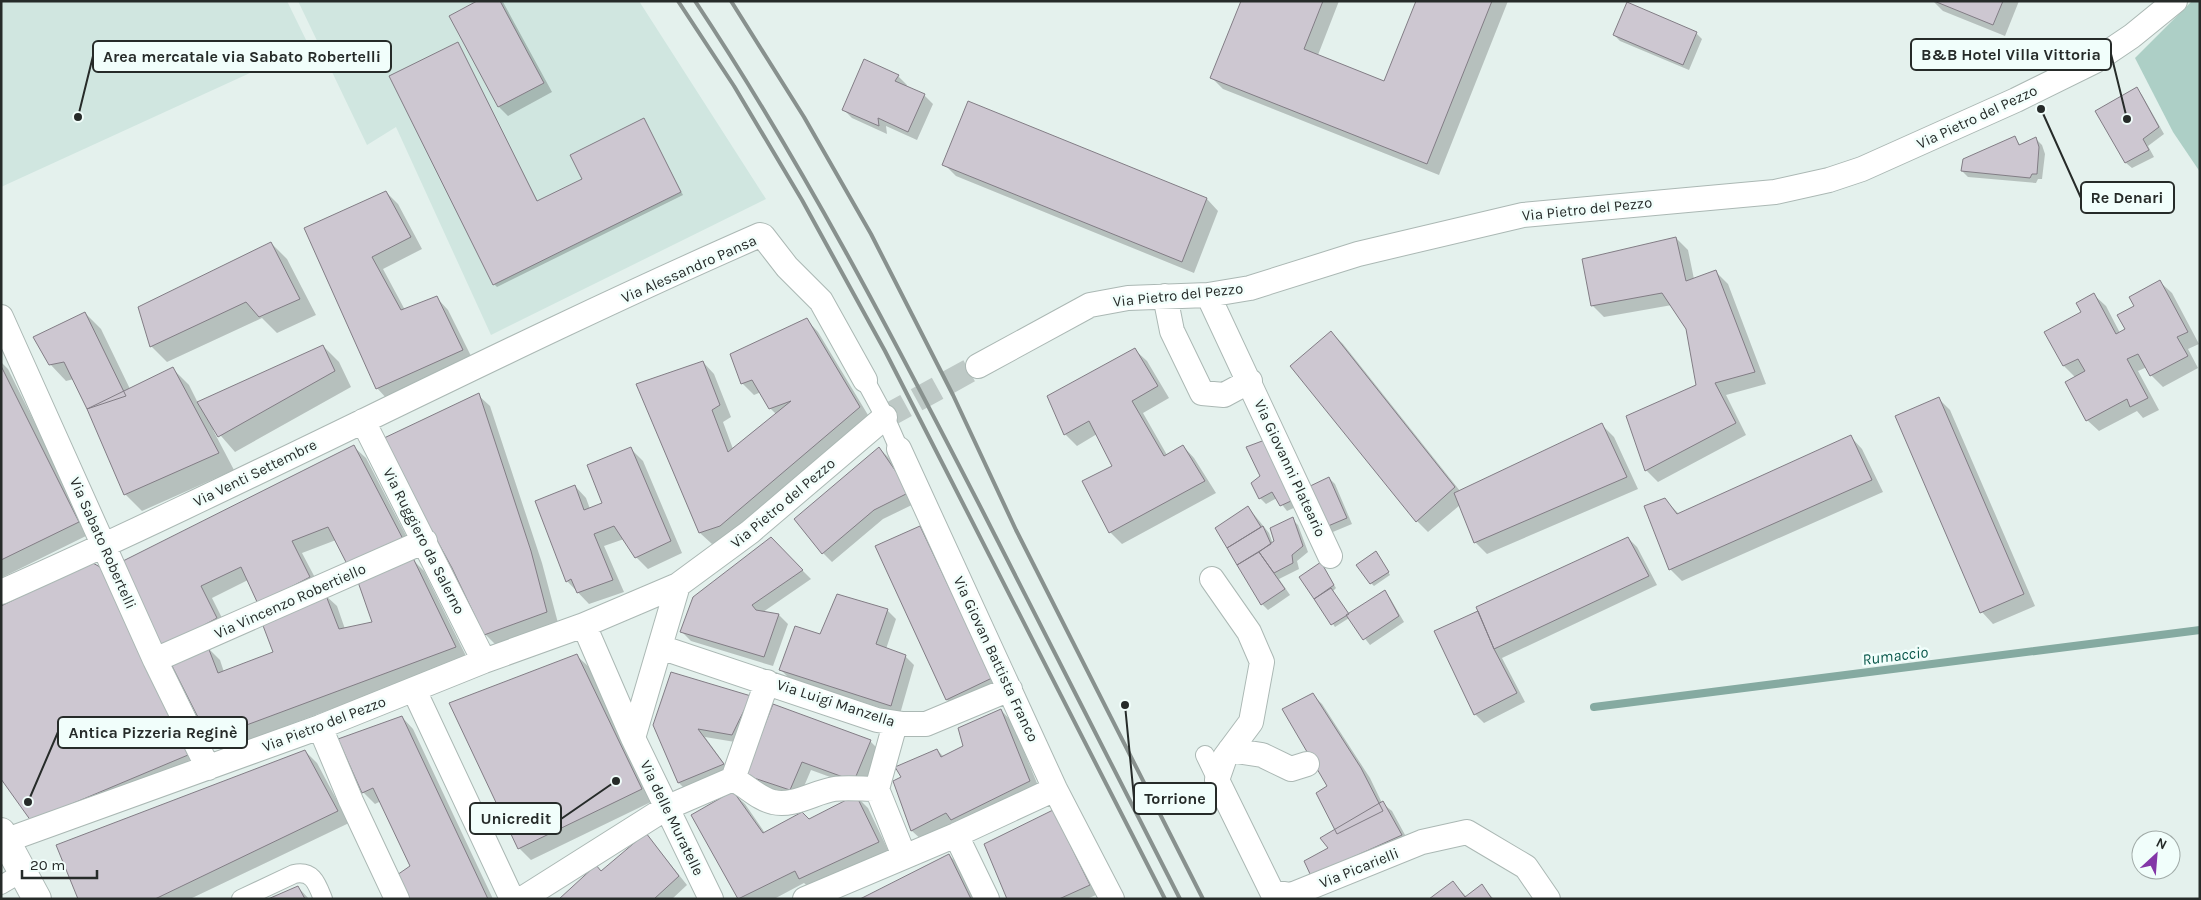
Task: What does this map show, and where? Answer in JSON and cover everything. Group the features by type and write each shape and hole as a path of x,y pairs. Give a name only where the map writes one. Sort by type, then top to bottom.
{"main road":[{"path":"4,836 12,879 37,899"}],"street":[{"name":"Via Pietro del Pezzo","path":"978,366 1090,305 1128,298 1208,295 1250,288 1358,254 1523,215 1775,192 1829,180 1880,161 2016,100 2095,61 2132,36 2175,1"},
{"name":"Via Alessandro Pansa","path":"508,352 760,235 763,236 792,273 821,301 865,380"},
{"name":"Via Giovanni Plateario","path":"1208,295 1250,381 1330,556"},
{"name":"Via Giovanni Plateario","path":"1165,296 1172,331 1202,393 1224,395 1250,381"},
{"name":"Via Sabato Robertelli","path":"4,328 105,546 155,660 208,768"},
{"name":"Via Venti Settembre","path":"1,592 105,546 508,352"},
{"name":"Via Giovan Battista Franco","path":"865,380 885,416 1106,897"},
{"name":"Via Pietro del Pezzo","path":"4,836 208,768 320,727 484,661 584,625 678,584 750,532 885,416"},
{"name":"Via Ruggiero da Salerno","path":"363,421 484,661"},
{"name":"Via Vincenzo Robertiello","path":"155,660 425,541"},
{"path":"1212,579 1249,632 1262,662 1252,722 1225,757 1217,780"},
{"path":"633,738 678,584"},
{"name":"Via delle Muratelle","path":"584,625 633,738 711,899"},
{"name":"Via Luigi Manzella","path":"660,647 877,720 895,724 926,724 1010,689"},
{"path":"733,780 767,682"},
{"path":"414,690 512,899"},
{"path":"895,724 877,789 904,856"},
{"path":"320,727 351,801 397,899"},
{"path":"1230,750 1262,755 1291,769 1307,764"},
{"path":"1205,755 1217,780"},
{"path":"522,899 666,808 733,780 746,786 762,798 784,803 834,789 877,789"},
{"name":"Via Picarielli","path":"1217,780 1273,896 1291,895 1422,842 1466,832 1526,867 1548,899"},
{"path":"805,899 956,835 1055,789"},
{"path":"956,835 987,899"},
{"path":"241,899 294,874 303,872 309,874 314,880 323,899"}],"shaded area":[{"path":"1,1 287,1 309,46 1,187"},
{"path":"298,1 639,1 766,199 491,335 396,127 367,145"},
{"path":"2192,1 2200,1 2200,172 2173,132 2135,58"}],"building":[{"path":"477,1 500,1 544,83 498,107 449,16"},
{"path":"1241,1 1323,1 1304,49 1384,81 1416,1 1492,1 1427,164 1210,78"},
{"path":"1934,1 2003,1 1993,25"},
{"path":"1627,2 1697,32 1683,65 1613,35"},
{"path":"458,42 537,201 582,179 570,155 644,118 681,192 493,285 389,76"},
{"path":"864,59 899,75 895,81 925,94 908,132 878,118 879,126 842,110"},
{"path":"2137,87 2159,127 2143,139 2149,150 2125,163 2095,111"},
{"path":"968,101 1207,198 1182,262 942,165"},
{"path":"2015,136 2019,145 2036,137 2039,147 2037,174 2032,174 2030,178 1961,171 1963,159"},
{"path":"386,191 411,237 372,257 401,310 437,296 463,350 376,389 304,228"},
{"path":"1676,237 1686,281 1716,270 1755,372 1715,383 1736,423 1645,471 1626,416 1696,385 1686,329 1662,293 1591,306 1582,259"},
{"path":"271,242 300,299 259,317 246,302 150,347 138,307"},
{"path":"2160,280 2188,332 2177,337 2188,356 2150,376 2138,354 2127,359 2148,398 2130,407 2127,399 2086,421 2065,382 2085,371 2078,359 2063,366 2044,332 2081,312 2076,303 2094,293 2116,334 2125,329 2117,315 2134,306 2129,297"},
{"path":"85,312 126,396 87,409 64,362 49,365 33,337"},
{"path":"807,318 860,407 720,526 699,533 636,384 703,361 720,405 712,410 728,452 791,401 769,409 752,380 741,384 730,354"},
{"path":"1331,331 1455,487 1416,522 1290,366"},
{"path":"323,345 335,371 218,437 197,402"},
{"path":"1135,348 1158,386 1132,401 1164,456 1183,445 1205,481 1109,533 1082,481 1112,466 1089,421 1064,435 1047,396"},
{"path":"1,366 79,522 1,560"},
{"path":"173,367 219,453 124,495 87,409"},
{"path":"479,393 531,551 547,612 484,635 452,568 382,439"},
{"path":"1939,397 2024,594 1980,613 1895,416"},
{"path":"1602,423 1627,477 1474,543 1454,493"},
{"path":"1851,435 1872,480 1669,570 1644,506 1665,498 1677,514"},
{"path":"1273,437 1302,496 1280,506 1272,492 1259,499 1251,483 1260,476 1246,447"},
{"path":"354,445 404,541 348,566 328,527 292,541 310,577 258,604 241,567 201,586 217,618 162,648 123,561"},
{"path":"631,447 671,541 635,558 614,526 594,534 613,580 577,593 571,579 566,582 535,501 575,485 584,510 602,503 587,465"},
{"path":"879,447 910,492 874,510 822,554 794,519"},
{"path":"1329,477 1347,518 1321,529 1304,489"},
{"path":"1248,506 1261,527 1227,548 1215,528"},
{"path":"1293,517 1303,546 1292,555 1293,563 1274,573 1259,552 1274,541 1270,528"},
{"path":"920,526 992,678 946,700 875,546"},
{"path":"1263,526 1271,544 1237,565 1227,548"},
{"path":"771,537 803,570 752,605 756,610 779,614 764,657 680,632 693,597"},
{"path":"1628,537 1649,576 1494,649 1476,607"},
{"path":"1376,551 1389,572 1370,584 1356,565"},
{"path":"1259,552 1285,589 1261,605 1237,565"},
{"path":"413,558 456,647 209,739 170,662 208,647 218,673 273,652 262,623 325,593 339,629 372,622 358,582"},
{"path":"91,562 100,567 188,755 31,821 1,779 1,606"},
{"path":"1321,562 1334,585 1314,599 1299,577"},
{"path":"1331,588 1349,614 1331,625 1314,599"},
{"path":"1385,590 1399,616 1363,640 1346,615"},
{"path":"837,594 888,609 876,644 906,655 891,706 779,670 795,626 820,634"},
{"path":"1478,611 1494,649 1517,693 1474,715 1434,631"},
{"path":"577,654 642,789 518,849 449,703"},
{"path":"671,672 751,696 732,735 698,729 724,764 678,783 653,725"},
{"path":"1313,693 1361,768 1383,811 1337,834 1316,793 1327,786 1282,709"},
{"path":"773,704 871,740 854,781 802,762 790,790 745,775"},
{"path":"1001,709 1030,781 951,820 946,813 911,831 893,781 901,777 895,767 937,749 941,757 963,746 958,728"},
{"path":"402,716 488,899 408,899 397,875 410,866 373,788 362,793 338,739"},
{"path":"305,750 338,811 155,899 78,899 56,845"},
{"path":"733,791 763,833 802,812 809,819 856,795 879,842 799,879 795,871 738,899 691,815"},
{"path":"1383,801 1402,835 1311,876 1304,861 1328,848 1320,838"},
{"path":"1053,810 1090,885 1059,899 1007,899 984,844"},
{"path":"646,833 679,876 654,899 559,899 596,865 601,871"},
{"path":"949,854 971,899 860,899"},
{"path":"1453,881 1465,897 1482,884 1492,899 1429,899"},
{"path":"298,886 305,899 268,899"}],"waterway":[{"name":"Rumaccio","path":"1594,707 2200,630"}],"tunnel":[{"path":"885,417 978,366"}],"railway":[{"path":"678,1 734,86 802,200 885,351 1165,899"},
{"path":"695,1 773,125 881,316 1180,899"},
{"path":"731,1 804,117 871,234 953,395 1016,530 1203,899"}],"place":[{"name":"Re Denari","path":"2041,109"},
{"name":"Area mercatale via Sabato Robertelli","path":"78,117"},
{"name":"B&B Hotel Villa Vittoria","path":"2127,119"},
{"name":"Torrione","path":"1125,705"},
{"name":"Unicredit","path":"616,781"},
{"name":"Antica Pizzeria Reginè","path":"28,802"}]}
